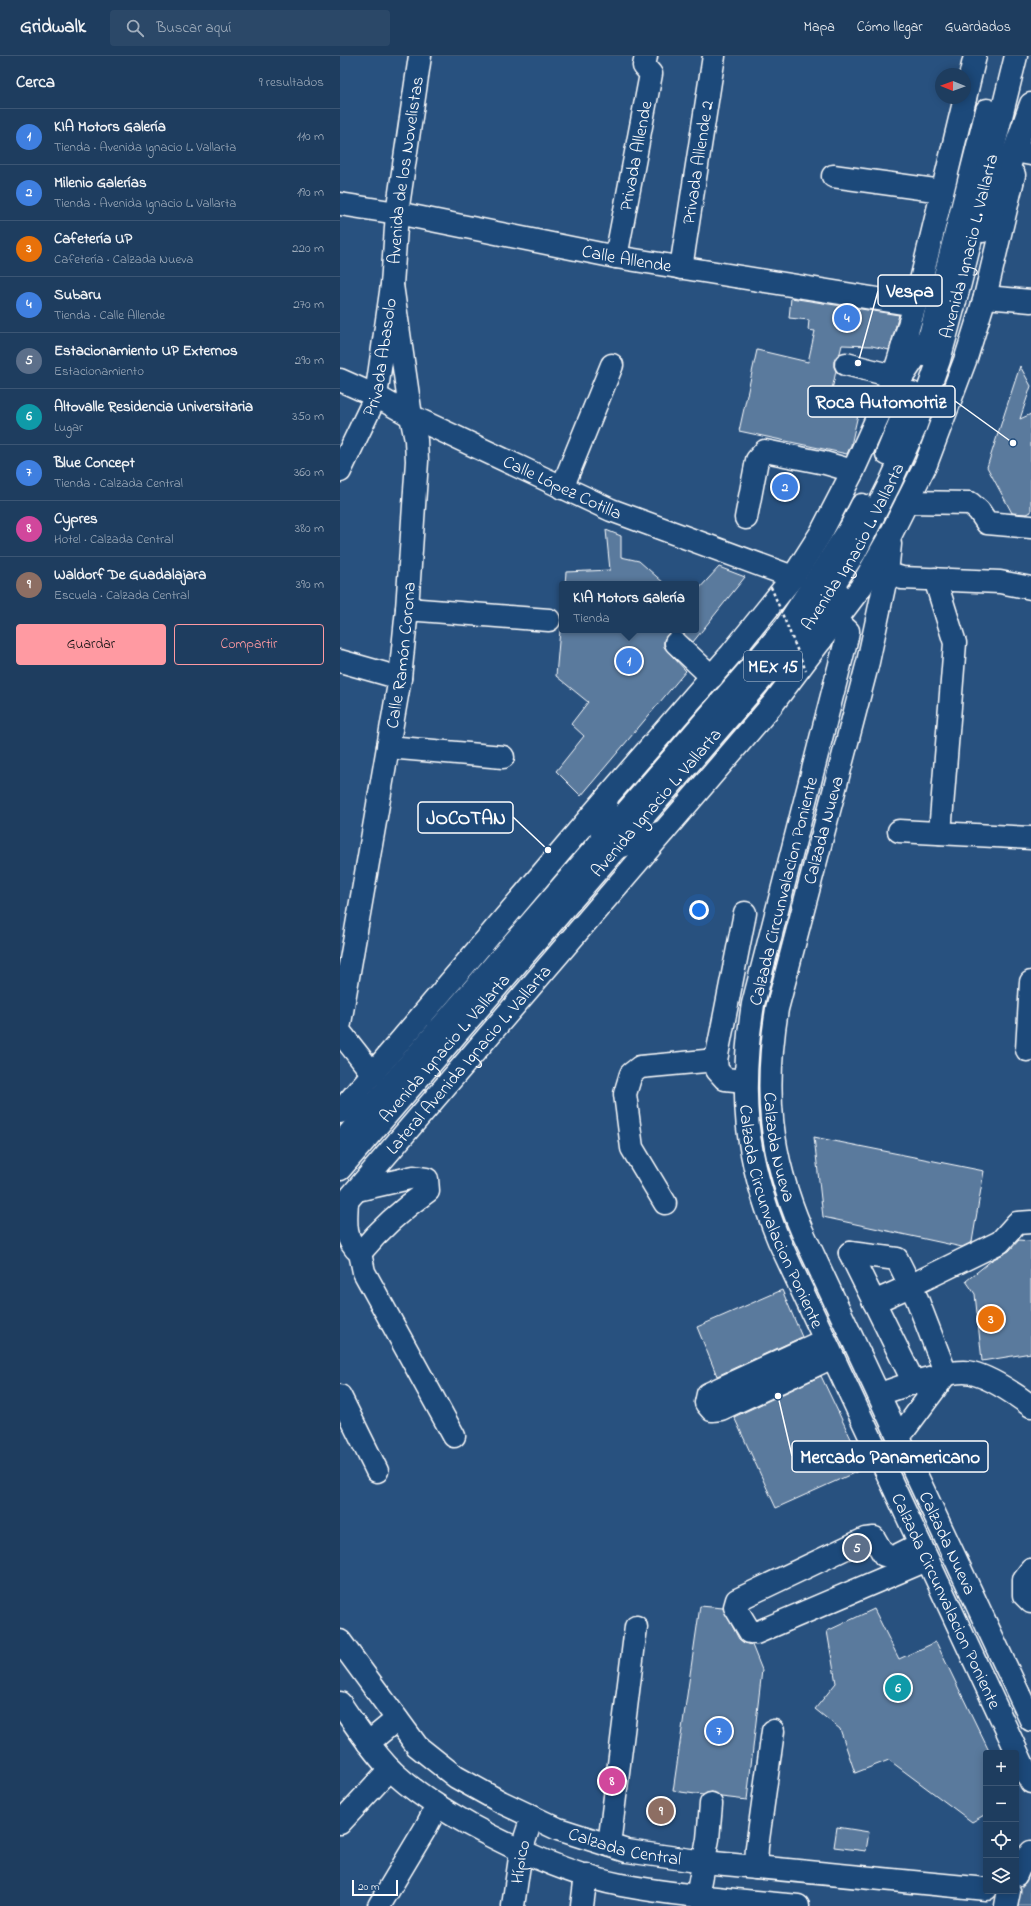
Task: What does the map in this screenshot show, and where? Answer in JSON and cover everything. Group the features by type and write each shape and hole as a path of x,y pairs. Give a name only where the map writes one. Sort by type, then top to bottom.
{"main road":[{"name":"Avenida de los Novelistas","path":"392,285 397,213 420,56"},
{"name":"Privada Allende","path":"616,257 650,74 644,66 646,56"},
{"name":"Privada Allende 2","path":"681,268 714,56"},
{"name":"Avenida Ignacio L. Vallarta","path":"971,73 975,56"},
{"name":"Avenida Ignacio L. Vallarta","path":"340,1169 785,628 851,527 881,470 907,407 931,334 1000,56"},
{"name":"Avenida Ignacio L. Vallarta","path":"340,1144 608,845 803,631 855,552 890,483 914,430 940,360 1016,56"},
{"name":"Avenida Ignacio L. Vallarta","path":"340,1112 607,797 712,677 793,577 821,533 853,471 882,407 893,376 915,306 964,104"},
{"name":"Avenida Ignacio L. Vallarta","path":"891,534 929,457 966,358 985,297 1025,153 1031,105"},
{"path":"960,283 996,203 1031,105"},
{"path":"833,176 942,191"},
{"name":"Calle Allende","path":"340,204 397,213 616,257 915,306"},
{"name":"Privada Abasolo","path":"340,471 376,396 392,285"},
{"name":"Calle Ramón Corona","path":"340,1023 400,678 407,609 417,461 416,440 411,416 392,285"},
{"path":"985,297 1031,300"},
{"path":"882,407 931,334"},
{"path":"846,364 893,376"},
{"path":"562,488 612,365"},
{"name":"Calle López Cotilla","path":"340,380 376,396 411,416 611,510 793,577"},
{"path":"746,518 757,460 765,451 825,463 853,471"},
{"path":"907,502 970,503 979,511 987,523 1031,527"},
{"name":"Calzada Nueva","path":"891,534 879,571 868,662 785,978 773,1039 770,1076 770,1108 775,1145 789,1201 1031,1720"},
{"path":"821,640 844,567"},
{"name":"Avenida Ignacio L. Vallarta","path":"597,910 772,705 861,587 879,571"},
{"path":"879,571 902,578 1000,582 1031,588"},
{"path":"935,579 955,643 940,833"},
{"path":"407,609 549,620"},
{"name":"Calzada Circunvalacion Poniente","path":"836,620 848,631 847,637 762,964 747,1040 745,1110 750,1149 766,1209 1031,1782"},
{"path":"676,643 712,677"},
{"path":"340,661 400,678"},
{"path":"388,747 504,757"},
{"path":"808,791 832,797"},
{"path":"607,797 608,845 664,831"},
{"path":"899,831 1031,838"},
{"name":"Lateral Avenida Ignacio L. Vallarta","path":"348,1200 597,910"},
{"path":"745,1081 725,1079 717,1070 716,1060 746,913"},
{"path":"1027,1050 1031,982"},
{"path":"340,1032 373,1074"},
{"path":"747,1040 773,1039"},
{"path":"666,1203 632,1148 624,1094 631,1074 640,1067 716,1060"},
{"path":"360,1253 377,1233 428,1191 427,1179 414,1177 348,1200 346,1228 352,1246 360,1253 364,1272 454,1436"},
{"path":"874,1302 1000,1242 1018,1223 1031,1222"},
{"path":"914,1384 850,1252 896,1259 917,1299 946,1374"},
{"path":"829,1348 720,1409 712,1410 706,1403 708,1394 829,1348"},
{"path":"879,1394 946,1374 971,1372 1014,1393 1031,1406"},
{"path":"899,1437 946,1374"},
{"path":"340,1396 376,1472"},
{"path":"888,1565 874,1538 865,1539 737,1600 735,1607 750,1632 756,1633 888,1565 894,1557 924,1552"},
{"path":"1031,1570 1024,1579 1024,1595 1031,1602"},
{"path":"609,1845 636,1627"},
{"name":"Calzada Central","path":"340,1641 417,1746 456,1777 500,1802 558,1829 627,1851 704,1862 983,1889"},
{"name":"Calzada Central","path":"340,1703 368,1743 390,1768 437,1806 521,1851 586,1875 620,1885 697,1896 798,1906"},
{"path":"368,1743 397,1719"},
{"path":"756,1867 757,1847 772,1731"},
{"path":"340,1823 390,1768"},
{"path":"697,1896 704,1862 711,1804"},
{"path":"379,1906 437,1806"},
{"name":"Hípico","path":"514,1906 521,1851 532,1817"},
{"path":"1019,1870 1031,1852"},
{"path":"582,1906 586,1875"},
{"path":"1006,1906 1008,1894"}],"path":[{"path":"771,587 806,671"}],"shaded area":[{"path":"1031,1868 1031,1906 1017,1906 1019,1894"}],"building":[{"path":"791,298 899,315 889,350 872,346 842,345 840,353 834,361 836,371 830,399 860,406 851,445 847,454 739,431 757,350 808,362 815,331 808,330 809,320 789,318"},
{"path":"1020,366 1031,386 1020,419 1031,414 1031,512 1027,514 1012,513 987,467"},
{"path":"606,530 621,536 621,557 639,561 662,581 565,581 566,572 610,570"},
{"path":"719,567 745,577 693,642 682,633 699,633 699,589"},
{"path":"560,633 670,633 664,640 664,647 686,671 581,796 556,771 584,736 571,724 588,702 556,676"},
{"path":"814,1137 984,1171 972,1242 962,1247 823,1217"},
{"path":"1019,1240 1031,1241 1031,1353 982,1361 975,1294 966,1281 992,1260 1009,1251"},
{"path":"782,1290 802,1337 717,1376 697,1327"},
{"path":"821,1376 865,1468 776,1508 734,1417"},
{"path":"700,1606 723,1608 739,1639 752,1645 762,1670 747,1800 721,1797 712,1792 703,1795 673,1791"},
{"path":"874,1609 899,1659 936,1642 989,1750 983,1750 983,1816 972,1822 889,1760 855,1773 840,1729 815,1709 836,1683 827,1631"},
{"path":"837,1827 869,1832 866,1851 834,1847"}],"place":[{"name":"Subaru","path":"847,318"},
{"name":"Vespa","path":"858,363"},
{"name":"Roca Automotriz","path":"1013,443"},
{"name":"Milenio Galerías","path":"785,487"},
{"name":"KIA Motors Galería","path":"629,661"},
{"name":"JOCOTAN","path":"548,850"},
{"name":"Cafetería UP","path":"991,1319"},
{"name":"Mercado Panamericano","path":"778,1396"},
{"name":"Estacionamiento UP Externos","path":"857,1548"},
{"name":"Altovalle Residencia Universitaria","path":"898,1688"},
{"name":"Blue Concept","path":"719,1731"},
{"name":"Cypres","path":"612,1781"},
{"name":"Waldorf De Guadalajara","path":"661,1811"}]}
